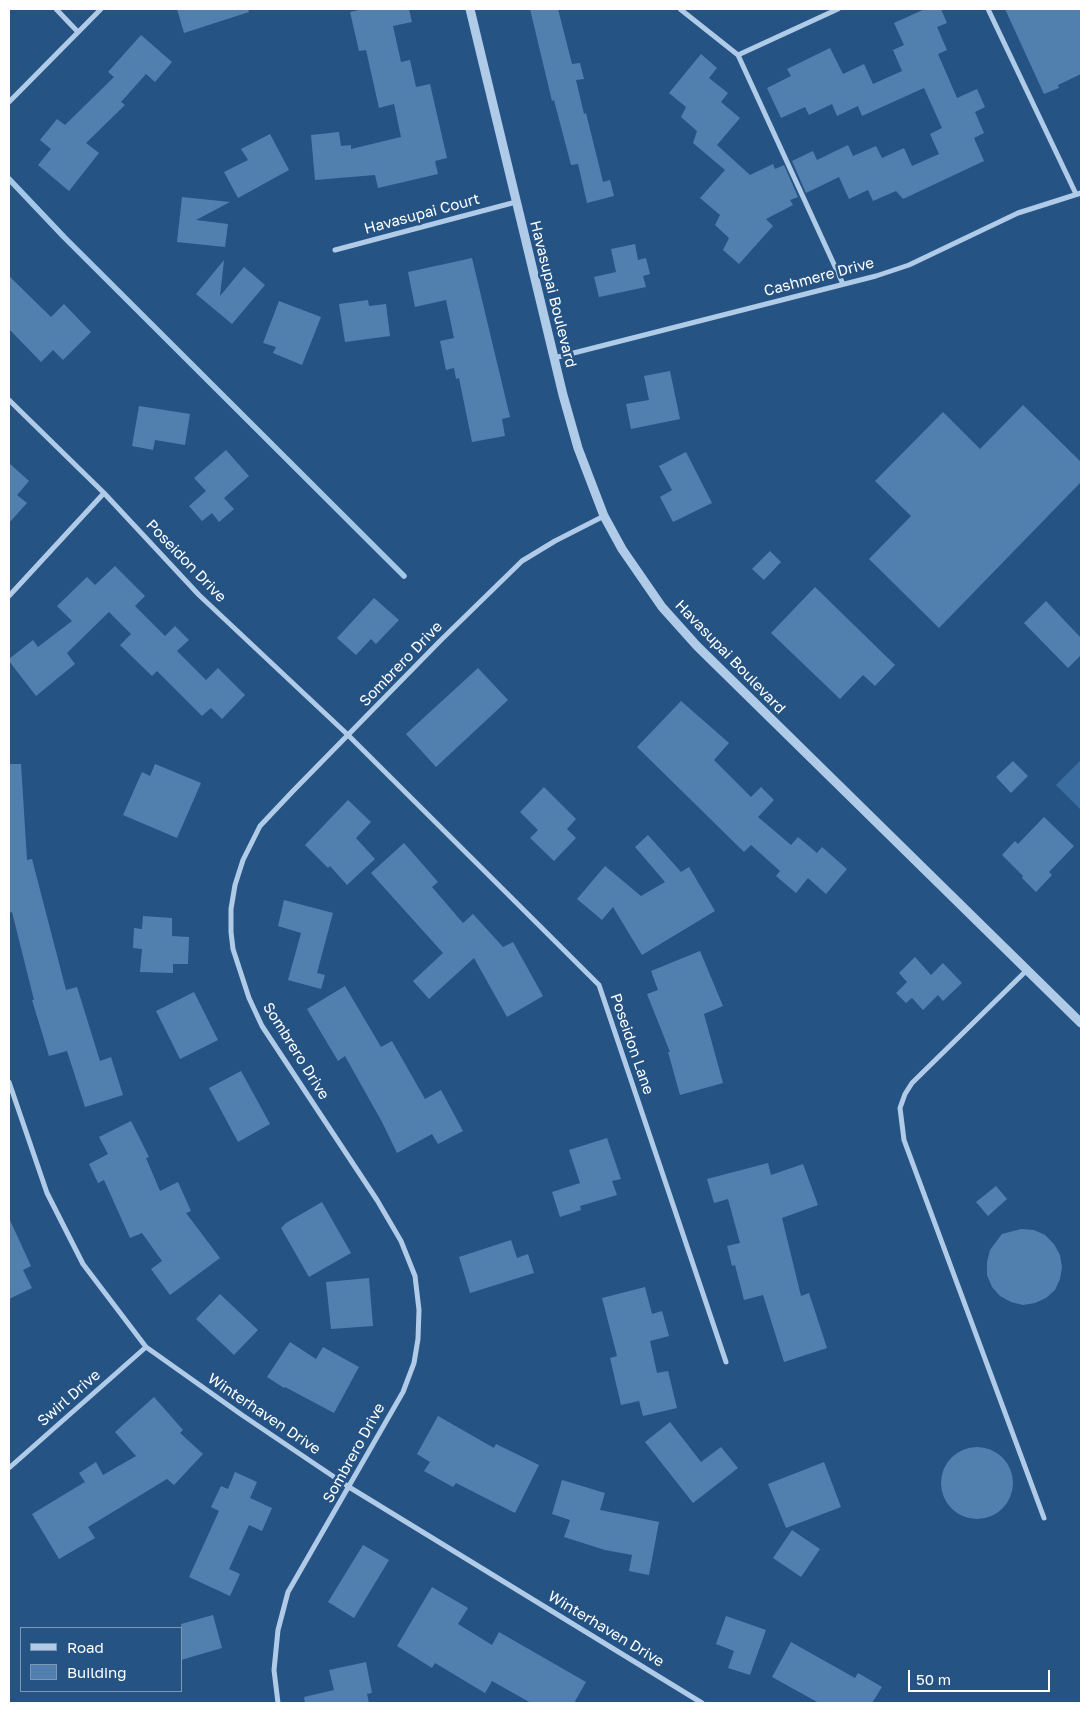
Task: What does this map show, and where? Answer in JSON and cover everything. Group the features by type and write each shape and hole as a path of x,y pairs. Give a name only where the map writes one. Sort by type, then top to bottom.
{"street":[{"path":"56,9 78,32"},
{"path":"9,102 101,9"},
{"name":"Havasupai Boulevard","path":"470,9 554,358 578,448 604,516 642,579 662,607 697,646 1081,1023"},
{"path":"680,9 738,55 843,284"},
{"path":"738,55 838,9"},
{"path":"988,9 1078,194"},
{"name":"Cashmere Drive","path":"554,358 876,276 909,265 1018,214 1078,194"},
{"name":"Havasupai Court","path":"335,250 516,202"},
{"name":"Poseidon Drive","path":"9,400 104,493 199,595 348,736"},
{"path":"9,596 104,493"},
{"name":"Sombrero Drive","path":"278,1703 274,1670 278,1630 288,1592 403,1392 414,1363 418,1339 419,1310 415,1276 401,1241 377,1200 262,1026 249,998 233,949 231,909 235,885 242,860 260,826 447,634 522,561 555,541 604,516"},
{"name":"Poseidon Lane","path":"348,736 599,985 726,1362"},
{"path":"1026,970 912,1083 905,1094 900,1108 904,1140 1044,1518"},
{"name":"Winterhaven Drive","path":"9,1082 47,1193 83,1264 146,1347 242,1416 349,1488 702,1703"},
{"name":"Swirl Drive","path":"9,1468 146,1347"}],"shaded area":[{"path":"1081,760 1081,810 1056,785"}],"building":[{"path":"177,9 248,9 249,12 184,33"},
{"path":"364,9 409,9 412,22 393,26 401,62 410,60 416,87 430,84 447,158 435,161 438,174 378,188 375,175 315,180 311,135 339,132 341,146 351,145 351,149 401,137 394,104 379,108 366,50 359,51 350,12"},
{"path":"530,9 558,9 572,64 580,63 584,79 576,80 603,182 610,180 614,196 587,203 578,164 571,165 554,100 552,101"},
{"path":"925,9 941,9 947,23 937,27 947,50 938,54 957,98 977,89 985,107 975,112 984,133 974,138 984,161 903,199 896,191 873,201 868,190 849,199 839,177 806,193 792,161 813,151 817,160 848,145 853,156 876,146 882,158 904,148 912,166 939,154 930,134 942,128 924,88 862,116 858,106 837,116 832,104 809,115 805,107 781,118 767,88 791,76 787,69 830,48 843,74 864,64 873,84 902,71 893,50 904,45 894,23"},
{"path":"1005,9 1081,9 1081,74 1058,85 1059,88 1044,94"},
{"path":"141,35 172,62 155,82 146,74 121,102 125,105 86,143 99,153 69,191 38,165 51,149 40,140 57,119 65,125 114,77 108,72"},
{"path":"701,54 717,68 709,78 728,93 721,102 740,118 717,145 750,175 773,164 775,169 784,165 798,197 790,200 793,205 766,219 773,226 739,264 723,250 729,238 715,225 720,215 700,198 725,170 693,143 697,131 681,117 686,107 669,93"},
{"path":"270,134 289,170 238,198 224,172 248,160 241,149"},
{"path":"182,197 230,202 196,220 228,224 225,247 177,242"},
{"path":"635,244 638,260 646,258 650,274 643,276 646,287 599,297 594,277 616,272 611,249"},
{"path":"472,258 510,417 502,419 505,436 472,442 459,378 456,379 454,368 446,370 440,341 454,338 446,300 415,307 408,272"},
{"path":"224,260 220,296 244,267 265,285 232,324 196,294"},
{"path":"9,276 51,317 64,304 91,332 63,360 53,350 41,362 9,329"},
{"path":"368,300 369,306 386,304 390,336 345,342 339,304"},
{"path":"279,301 321,317 302,365 273,353 276,347 263,343"},
{"path":"670,371 680,419 631,429 626,404 649,400 644,376"},
{"path":"1023,405 1081,462 1081,482 939,628 869,559 911,516 875,481 943,412 980,449"},
{"path":"139,406 190,414 185,445 155,440 153,450 132,446"},
{"path":"226,450 249,476 224,498 234,509 219,522 212,513 202,521 189,506 206,491 194,478"},
{"path":"686,452 712,503 673,522 660,497 672,490 659,466"},
{"path":"9,463 29,481 17,495 27,503 9,523"},
{"path":"770,551 781,562 764,580 752,569"},
{"path":"115,566 145,596 135,606 165,636 175,626 189,640 177,651 206,680 218,668 245,695 222,719 211,708 202,716 157,671 152,676 120,645 131,634 109,612 67,653 75,664 36,696 9,661 9,659 33,640 38,647 72,621 57,606 87,577 95,585"},
{"path":"815,587 895,665 875,686 863,675 840,699 771,633"},
{"path":"374,598 399,620 376,644 371,639 356,655 337,638"},
{"path":"1046,601 1081,638 1081,655 1068,668 1024,623"},
{"path":"478,668 508,700 436,767 406,734"},
{"path":"681,701 729,743 714,760 751,797 761,787 774,800 758,817 791,845 798,837 817,853 822,847 847,869 826,894 808,878 796,893 776,876 780,871 751,845 744,852 637,747"},
{"path":"1013,761 1028,776 1011,793 996,777"},
{"path":"9,764 21,764 27,860 32,859 66,990 77,987 100,1061 111,1057 123,1095 85,1107 67,1051 49,1056 32,1000 34,1000 12,912 9,913"},
{"path":"155,764 201,783 177,838 123,815 142,772 150,776"},
{"path":"544,787 576,819 567,829 576,838 554,861 530,838 538,830 520,812"},
{"path":"348,800 371,822 356,838 375,859 347,885 330,866 328,868 305,845"},
{"path":"1044,817 1074,846 1049,872 1052,875 1036,892 1002,855 1015,841 1018,844"},
{"path":"648,835 681,872 689,867 715,911 642,955 613,907 602,920 577,899 605,866 641,896 665,882 635,847"},
{"path":"404,843 438,882 432,887 463,923 473,914 503,947 513,942 543,996 507,1017 474,958 429,999 413,981 443,953 371,873"},
{"path":"284,900 333,913 317,973 325,975 321,989 288,980 301,933 278,926"},
{"path":"143,916 172,918 172,936 189,937 188,964 173,964 173,973 140,972 142,949 133,948 134,928 142,929"},
{"path":"700,951 723,1006 704,1014 723,1083 680,1095 668,1052 670,1052 647,994 658,990 651,971"},
{"path":"915,957 931,975 943,963 962,983 943,1001 938,995 923,1010 912,998 906,1003 896,993 907,982 899,973"},
{"path":"345,986 381,1047 392,1041 425,1099 441,1090 463,1131 438,1144 432,1134 397,1153 345,1056 338,1061 307,1009"},
{"path":"194,992 218,1040 180,1059 156,1011"},
{"path":"241,1071 270,1124 238,1142 209,1088"},
{"path":"131,1121 149,1157 146,1158 160,1191 178,1182 191,1211 186,1213 220,1258 170,1295 151,1269 162,1261 142,1233 130,1238 104,1180 98,1183 89,1164 108,1154 99,1137"},
{"path":"607,1138 621,1179 612,1181 617,1195 580,1206 581,1210 560,1217 552,1192 580,1183 569,1150"},
{"path":"768,1163 771,1175 803,1164 818,1205 782,1218 801,1296 809,1293 827,1348 784,1362 763,1295 744,1300 735,1265 732,1266 727,1246 740,1243 728,1199 714,1203 707,1179"},
{"path":"996,1186 1007,1199 988,1216 976,1202"},
{"path":"322,1202 351,1253 309,1277 281,1228 286,1223"},
{"path":"9,1218 31,1266 23,1270 32,1288 9,1299"},
{"path":"1021,1229 1034,1230 1045,1235 1054,1244 1060,1255 1062,1267 1060,1279 1055,1290 1046,1298 1035,1303 1023,1305 1011,1302 1000,1296 992,1287 987,1275 987,1262 990,1250 1002,1234"},
{"path":"511,1240 517,1258 528,1254 534,1273 470,1293 459,1257"},
{"path":"369,1278 373,1326 331,1329 326,1282"},
{"path":"645,1287 652,1314 662,1311 669,1336 650,1341 657,1373 668,1371 677,1408 643,1416 639,1401 621,1405 610,1358 617,1356 602,1298"},
{"path":"220,1294 258,1330 234,1355 196,1319"},
{"path":"290,1342 316,1359 323,1347 359,1367 334,1413 284,1388 267,1377"},
{"path":"154,1397 183,1430 180,1433 203,1454 174,1485 167,1479 88,1527 95,1538 59,1559 32,1514 85,1482 79,1473 96,1462 103,1475 136,1456 115,1432"},
{"path":"438,1416 494,1448 496,1444 539,1465 515,1513 456,1483 453,1487 424,1471 430,1462 417,1454"},
{"path":"670,1422 701,1462 721,1447 738,1468 693,1503 645,1442"},
{"path":"977,1447 997,1453 1007,1463 1013,1483 1007,1503 997,1513 977,1519 957,1513 947,1503 941,1483 947,1463 957,1453"},
{"path":"824,1462 841,1507 786,1528 768,1484"},
{"path":"235,1472 257,1482 250,1498 272,1508 262,1531 249,1525 229,1569 240,1574 230,1596 189,1577 219,1511 211,1507 221,1486 228,1489"},
{"path":"562,1480 605,1493 600,1510 659,1522 649,1575 629,1571 632,1555 605,1550 564,1537 570,1520 552,1514"},
{"path":"792,1530 820,1549 801,1577 773,1558"},
{"path":"363,1545 389,1560 354,1618 328,1602"},
{"path":"432,1587 468,1608 458,1624 492,1645 499,1632 586,1682 574,1703 531,1703 492,1681 485,1693 435,1663 432,1668 397,1646"},
{"path":"213,1615 222,1648 182,1660 181,1624"},
{"path":"726,1616 766,1630 750,1675 728,1668 734,1651 716,1644"},
{"path":"791,1642 855,1678 858,1673 882,1687 872,1703 819,1703 772,1677"},
{"path":"366,1662 372,1693 367,1694 369,1703 305,1703 304,1697 334,1690 329,1670"}],"waterway":[{"path":"9,179 64,237 404,576"}]}
